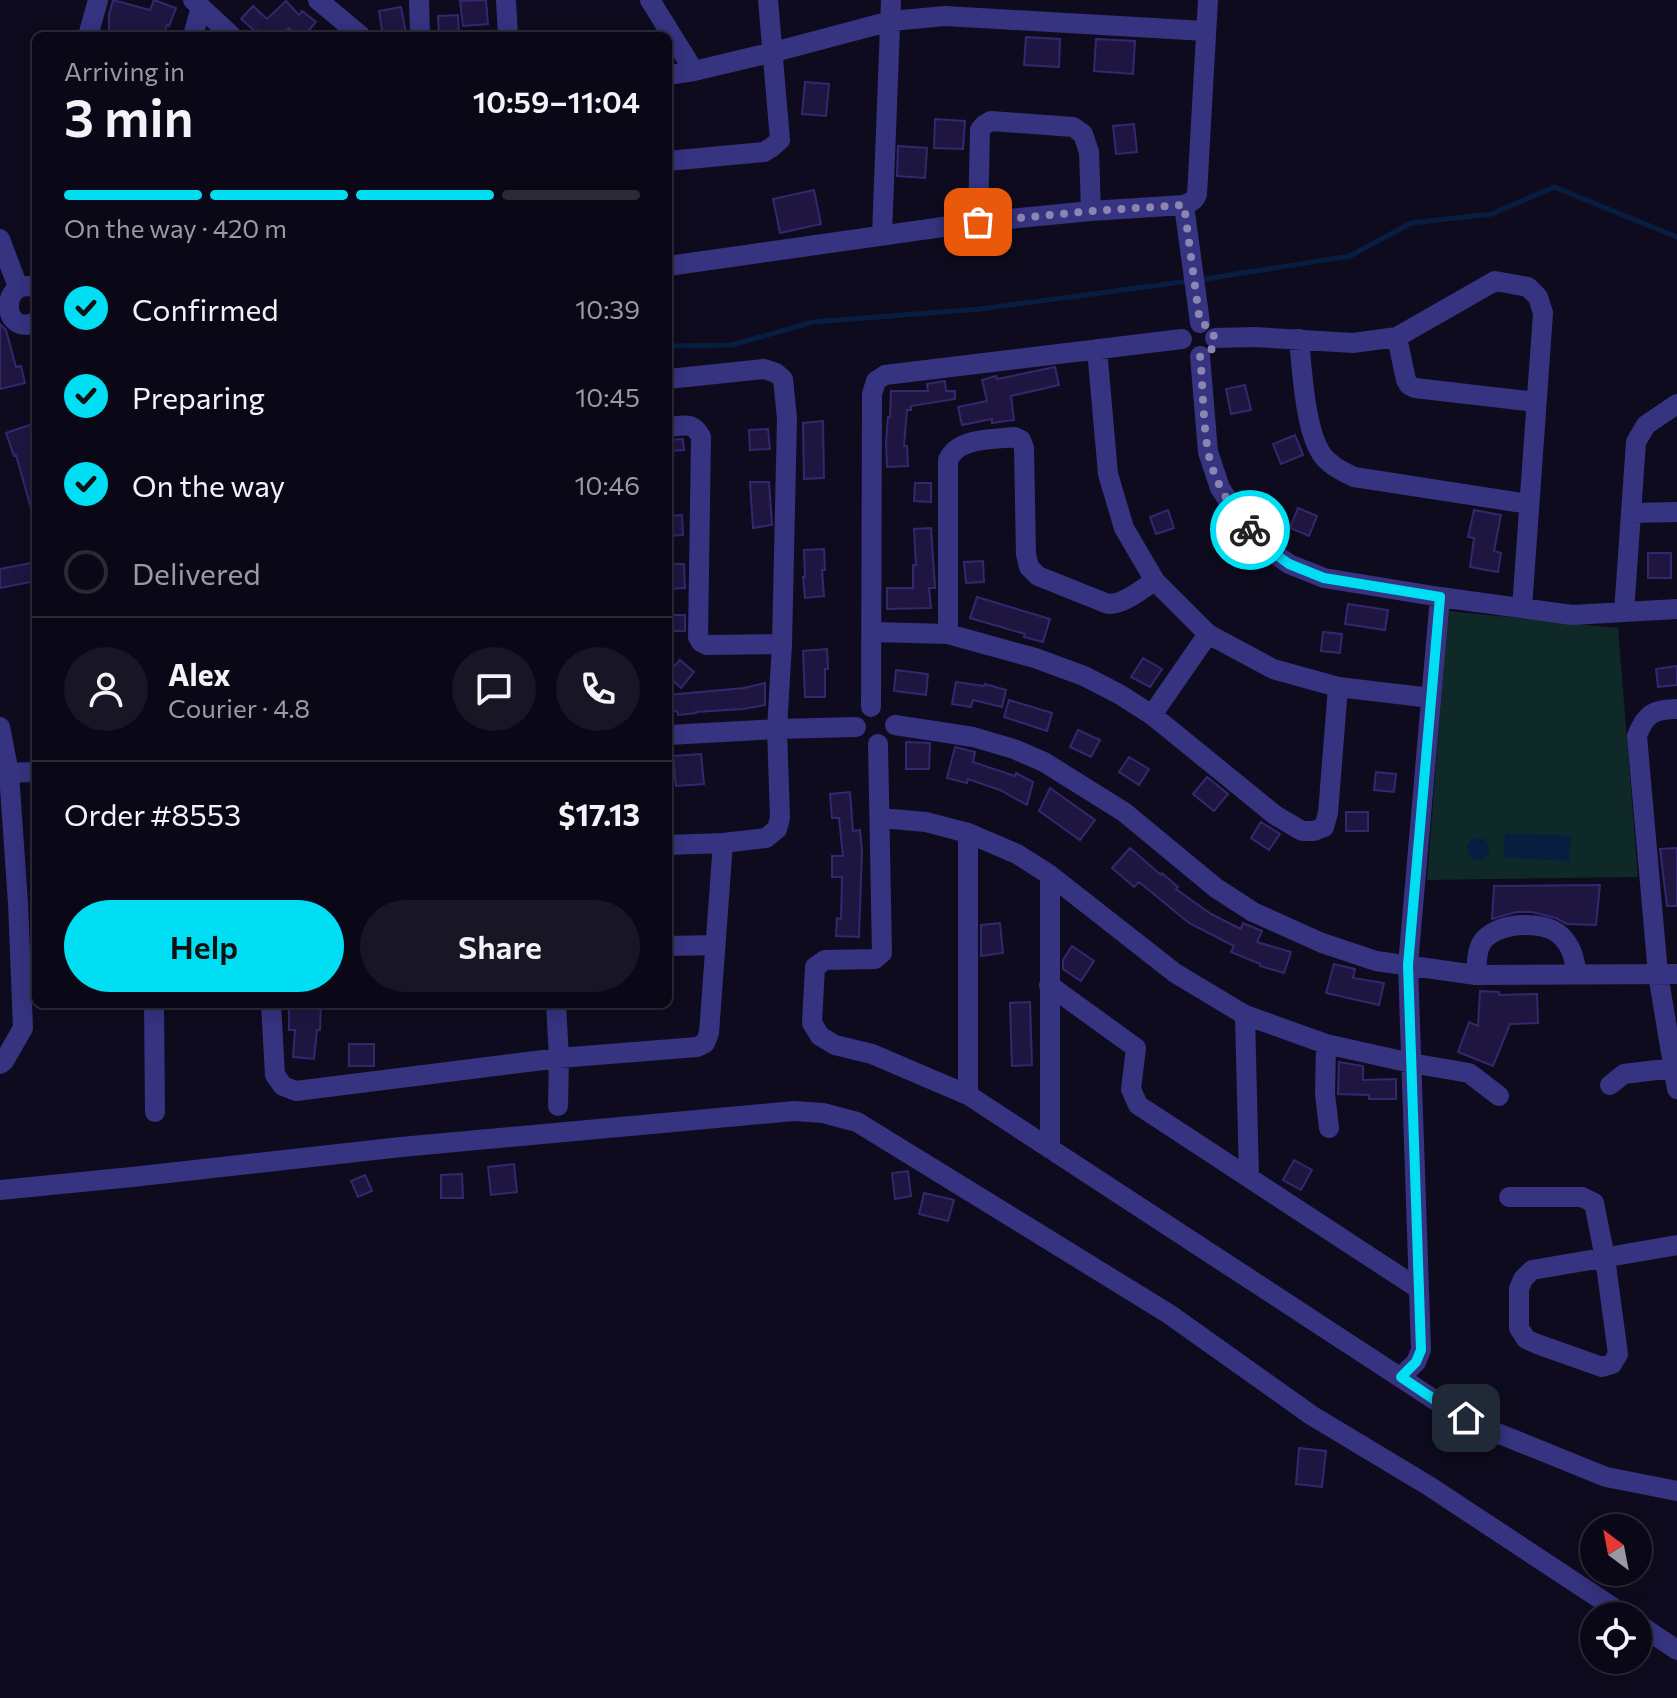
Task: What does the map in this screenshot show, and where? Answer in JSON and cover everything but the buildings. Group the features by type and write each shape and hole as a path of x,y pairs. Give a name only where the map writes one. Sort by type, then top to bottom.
{"street":[{"path":"89,32 98,0"},
{"path":"318,0 356,32"},
{"path":"343,0 344,22"},
{"path":"419,0 420,32"},
{"path":"506,0 508,32"},
{"path":"650,0 670,32"},
{"path":"672,161 764,152 780,140 768,0"},
{"path":"882,235 891,0"},
{"path":"672,265 978,222 1184,205 1195,199 1197,194 1208,0"},
{"path":"194,32 197,4"},
{"path":"197,4 228,32"},
{"path":"672,74 774,52 891,21 945,16 1205,31"},
{"path":"672,36 694,71"},
{"path":"978,222 980,130 991,121 1073,127 1083,134 1089,152 1091,211"},
{"path":"1184,205 1198,314 1215,338 1213,348 1200,356 1189,353 1182,339 1198,314"},
{"path":"0,239 27,287 12,291 8,296 7,310 14,321 32,328"},
{"path":"1215,338 1254,337 1353,343 1397,337 1492,282 1528,287 1538,297 1543,313 1522,608"},
{"path":"1397,337 1406,380 1415,388 1536,402"},
{"path":"871,707 872,394 876,381 885,375 1182,339"},
{"path":"1299,339 1313,438 1323,456 1336,469 1354,477 1529,504"},
{"path":"1097,349 1108,474 1124,528 1155,581 1208,634 1273,669 1338,687 1431,698"},
{"path":"1200,356 1208,452 1220,488 1241,520 1263,545 1289,564 1324,578 1572,615 1677,609"},
{"path":"672,379 764,369 776,373 783,379 787,418 777,729 780,818 777,829 766,838 672,845"},
{"path":"1624,612 1636,442 1646,425 1677,404"},
{"path":"672,427 691,426 697,429 701,437 698,637 707,645 782,644"},
{"path":"948,634 948,460 952,451 963,444 1014,437 1021,440 1024,448 1026,554 1029,567 1038,576 1108,604 1117,604 1155,581"},
{"path":"1631,513 1677,512"},
{"path":"1401,1377 1416,1362 1421,1350 1408,965 1440,597"},
{"path":"873,632 948,634 1035,658 1084,676 1152,715 1275,815 1302,831 1324,827 1328,813 1338,687"},
{"path":"1152,715 1208,634"},
{"path":"871,707 882,708 891,714 895,725 890,738 878,744 867,742 856,727 860,715 871,707"},
{"path":"1677,709 1652,713 1641,723 1637,736 1668,974 1677,1089"},
{"path":"895,725 973,737 1044,762 1124,812 1216,888 1253,912 1322,943 1376,961 1476,975 1668,974"},
{"path":"0,727 9,904 23,1028 0,1064"},
{"path":"672,735 856,727"},
{"path":"878,744 882,953 875,959 825,960 815,967 812,1023 820,1036 835,1045 872,1054 968,1095 1447,1408 1485,1428 1606,1477 1677,1491"},
{"path":"4,773 32,772"},
{"path":"880,818 926,822 968,833 1017,854 1050,875 1175,973 1245,1015 1326,1044 1469,1073 1499,1096"},
{"path":"968,833 968,1095"},
{"path":"271,1008 275,1075 283,1086 296,1091 559,1058 697,1047 705,1043 709,1033 723,843"},
{"path":"1050,875 1050,1149"},
{"path":"1476,975 1479,947 1485,938 1499,929 1516,925 1547,927 1559,934 1572,950 1577,974"},
{"path":"672,946 715,945"},
{"path":"1049,985 1136,1048 1131,1089 1138,1105 1419,1289"},
{"path":"154,1008 155,1112"},
{"path":"556,1008 558,1106"},
{"path":"1245,1015 1249,1177"},
{"path":"1326,1044 1325,1094 1329,1128"},
{"path":"1610,1085 1624,1074 1673,1068"},
{"path":"0,1190 417,1145 794,1111 823,1113 857,1122 1169,1314 1311,1415 1429,1486 1605,1602"},
{"path":"1509,1197 1582,1197 1594,1203 1605,1258 1618,1354 1612,1364 1602,1367 1526,1339 1519,1328 1519,1289 1523,1279 1532,1270 1605,1258 1677,1245"},
{"path":"1652,1633 1677,1650"}],"green space":[{"path":"1448,611 1618,628 1638,877 1427,880"}],"water":[{"path":"1505,833 1571,836 1569,861 1504,857"},
{"path":"1478,838 1486,841 1489,849 1486,857 1478,860 1470,857 1467,849 1470,841"}],"waterway":[{"path":"1199,280 1350,256 1411,223 1492,214 1554,187 1677,237"},
{"path":"672,346 732,345 813,322 980,309 1189,281"}],"way so far":[{"path":"978,222 1184,205 1200,323 1208,326 1215,338 1213,348 1200,356 1208,452 1220,488 1250,530"}],"route":[{"path":"1250,530 1263,545 1289,564 1324,578 1440,597 1408,965 1421,1350 1416,1362 1401,1377 1466,1418"}]}
